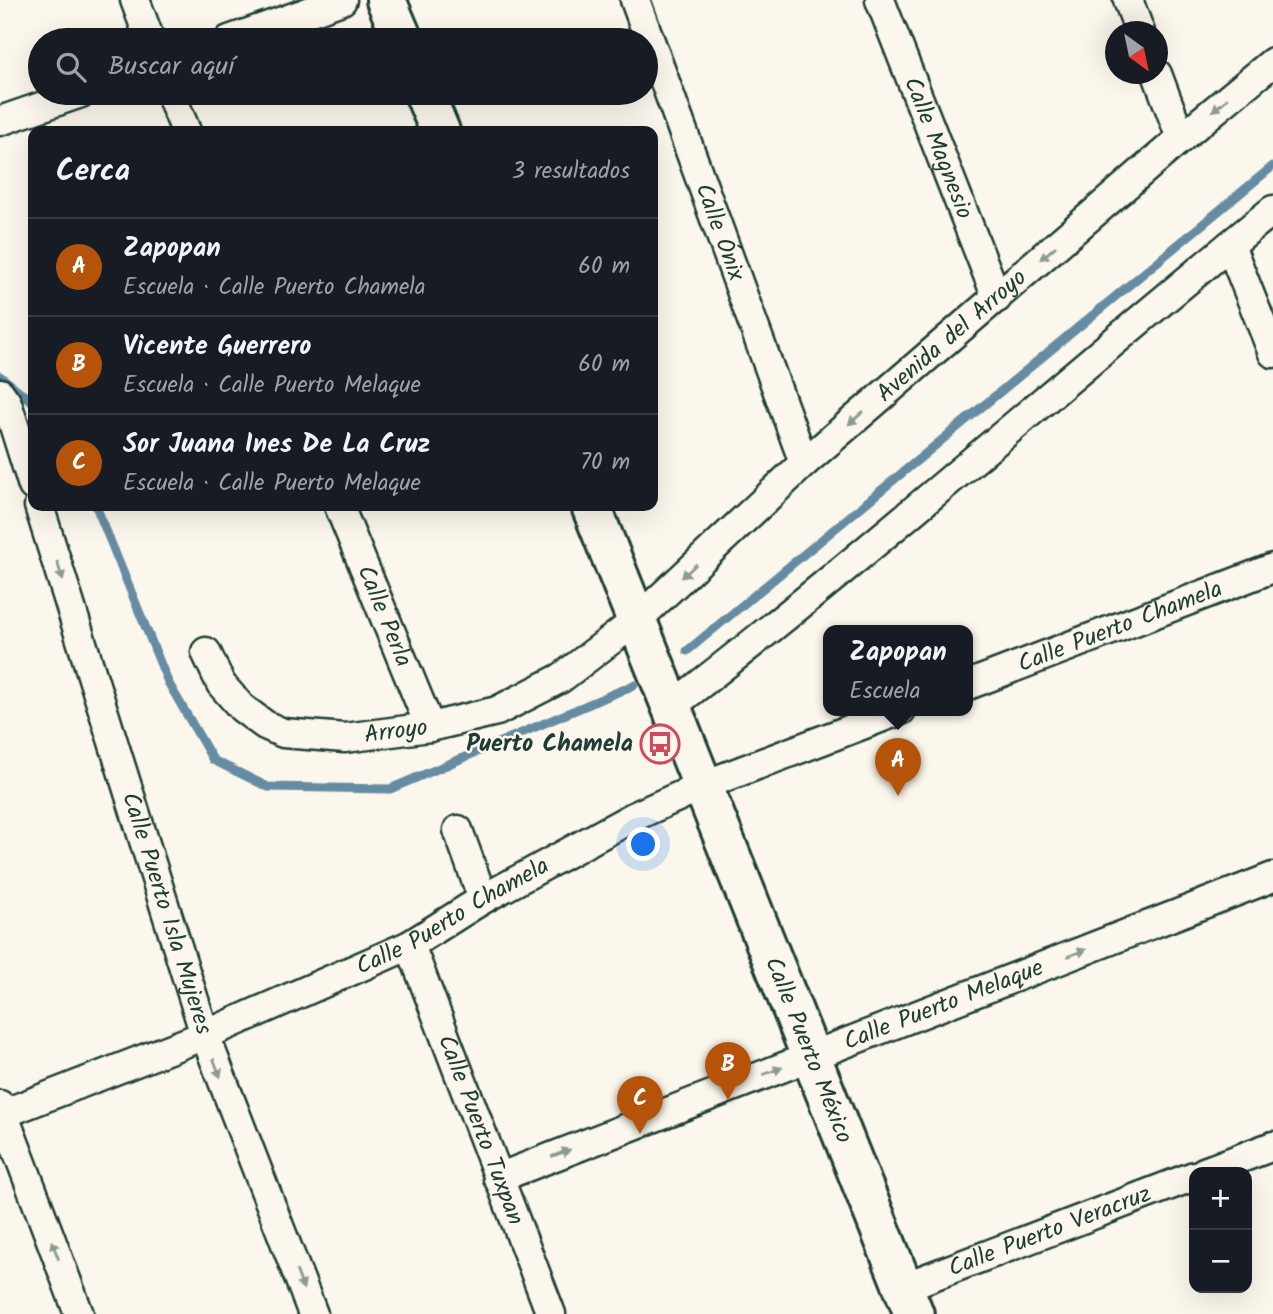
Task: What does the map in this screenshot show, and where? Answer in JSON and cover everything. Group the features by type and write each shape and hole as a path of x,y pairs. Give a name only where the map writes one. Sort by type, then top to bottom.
{"street":[{"path":"135,0 145,28"},
{"path":"263,28 342,0"},
{"path":"386,0 398,28"},
{"name":"Calle Ónix","path":"635,0 645,28"},
{"name":"Calle Magnesio","path":"880,0 997,298"},
{"path":"1128,0 1136,21"},
{"name":"Avenida del Arroyo","path":"638,620 804,463 1273,62"},
{"name":"Calle Ónix","path":"658,63 804,463"},
{"path":"1161,84 1181,138"},
{"path":"0,121 46,105"},
{"path":"175,105 184,126"},
{"path":"429,105 438,126"},
{"path":"672,706 924,503 1273,210"},
{"path":"1230,245 1273,353"},
{"path":"4,398 28,471"},
{"name":"Calle Puerto Isla Mujeres","path":"42,511 205,1035 313,1314"},
{"name":"Calle Perla","path":"341,511 430,727"},
{"name":"Calle Puerto México","path":"593,511 909,1300"},
{"name":"Calle Puerto Chamela","path":"973,683 1273,568"},
{"name":"Arroyo","path":"206,652 221,684 242,708 265,724 283,733 345,738 430,727 497,710 561,678 638,620"},
{"name":"Calle Puerto Chamela","path":"1,1111 205,1035 410,945 483,899 633,817 702,786 885,716"},
{"path":"458,830 483,899"},
{"name":"Calle Puerto Melaque","path":"498,1178 1273,877"},
{"name":"Calle Puerto Tuxpan","path":"410,945 551,1314"},
{"path":"1,1111 79,1314"},
{"path":"1217,1167 1273,1146"},
{"name":"Calle Puerto Veracruz","path":"909,1300 1189,1178"}],"waterway":[{"path":"687,651 1273,166"},
{"path":"0,376 28,398"},
{"path":"98,511 168,682 213,760 268,787 390,789 634,685"}],"place":[{"name":"Puerto Chamela","path":"660,744"},
{"name":"Zapopan","path":"898,796"},
{"name":"Vicente Guerrero","path":"728,1100"},
{"name":"Sor Juana Ines De La Cruz","path":"640,1134"}]}
